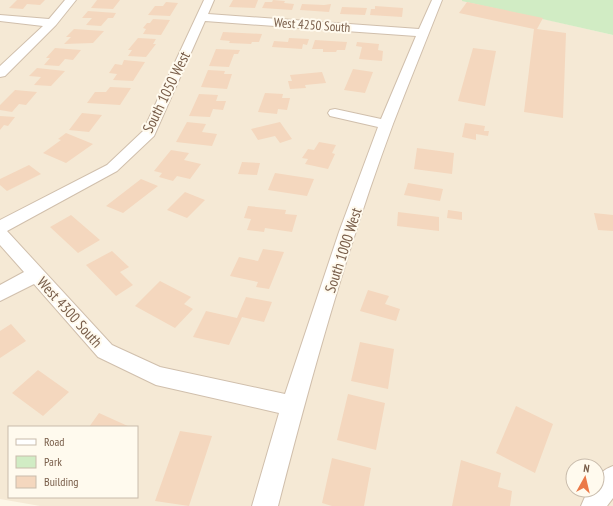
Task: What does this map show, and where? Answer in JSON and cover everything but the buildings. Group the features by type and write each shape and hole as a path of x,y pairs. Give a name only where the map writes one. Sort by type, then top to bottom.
{"street":[{"path":"0,73 52,23 71,0"},
{"name":"South 1050 West","path":"0,227 112,168 149,133 209,0"},
{"name":"South 1000 West","path":"265,506 292,406 386,124 437,0"},
{"name":"West 4250 South","path":"202,17 423,33"},
{"path":"0,18 52,23"},
{"path":"335,113 386,124"},
{"name":"West 4300 South","path":"0,234 105,351 156,376 292,406"},
{"path":"0,294 36,274"},
{"path":"594,506 594,503 613,478"}],"shaded area":[{"path":"0,0 462,0 613,35 613,506 40,506 0,499"}],"green space":[{"path":"613,0 613,35 462,1"}]}
